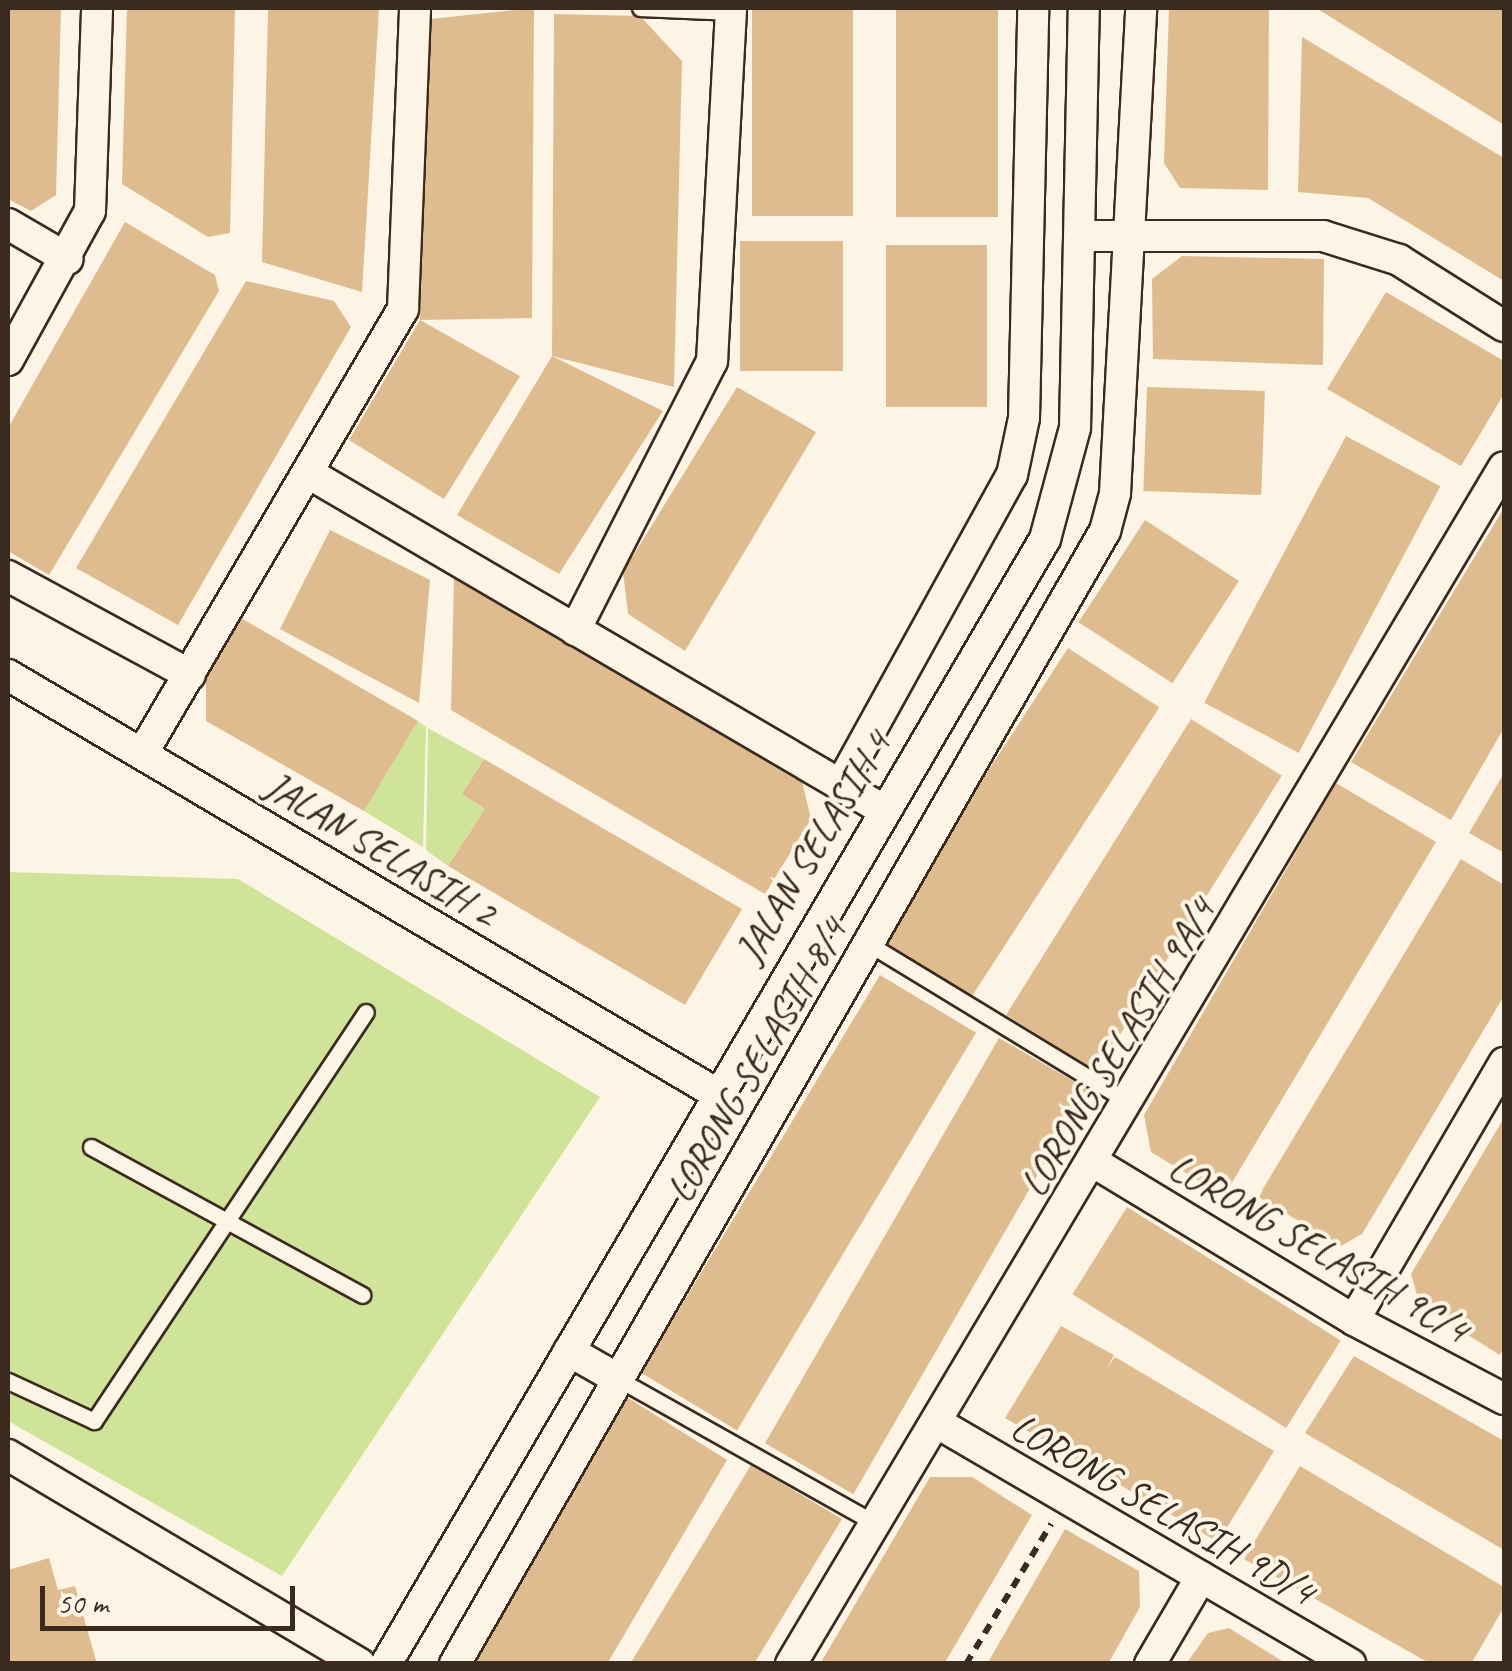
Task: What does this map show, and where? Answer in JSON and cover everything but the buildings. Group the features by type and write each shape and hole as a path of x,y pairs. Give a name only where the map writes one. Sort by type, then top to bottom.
{"street":[{"path":"8,360 68,259 90,212 97,8"},
{"path":"142,754 382,351 408,271 415,8"},
{"path":"840,786 1012,475 1024,418 1033,8"},
{"name":"JALAN SELASIH 4","path":"386,1664 714,1092 1046,538 1064,490 1075,428 1084,8"},
{"name":"LORONG SELASIH 8/4","path":"455,1664 1105,531 1115,493 1141,8"},
{"path":"575,630 712,361 731,10"},
{"path":"8,224 68,259"},
{"path":"1080,236 1132,231 1275,232 1355,244 1399,260 1504,326"},
{"name":"LORONG SELASIH 9A/4","path":"791,1664 1132,1104 1504,467"},
{"path":"310,474 882,809"},
{"path":"8,576 190,675"},
{"name":"JALAN SELASIH 2","path":"8,675 714,1092"},
{"path":"1354,1320 1504,1063"},
{"name":"LORONG SELASIH 9C/4","path":"1096,1163 1354,1320 1504,1399"},
{"path":"568,1351 618,1379"},
{"name":"LORONG SELASIH 9D/4","path":"936,1422 1065,1501 1350,1664"},
{"path":"8,1455 360,1664"},
{"path":"1150,1664 1201,1577"}],"lane":[{"path":"640,8 731,10"},
{"path":"869,944 1132,1104"},
{"path":"8,1381 94,1421 366,1012"},
{"path":"91,1147 362,1295"},
{"path":"618,1379 875,1523"}],"path":[{"path":"966,1664 1065,1501"}],"green space":[{"path":"418,721 426,727 423,847 364,811"},
{"path":"428,728 484,759 462,794 485,809 448,866 426,850"},
{"path":"8,872 238,879 600,1097 282,1576 8,1421"}]}
